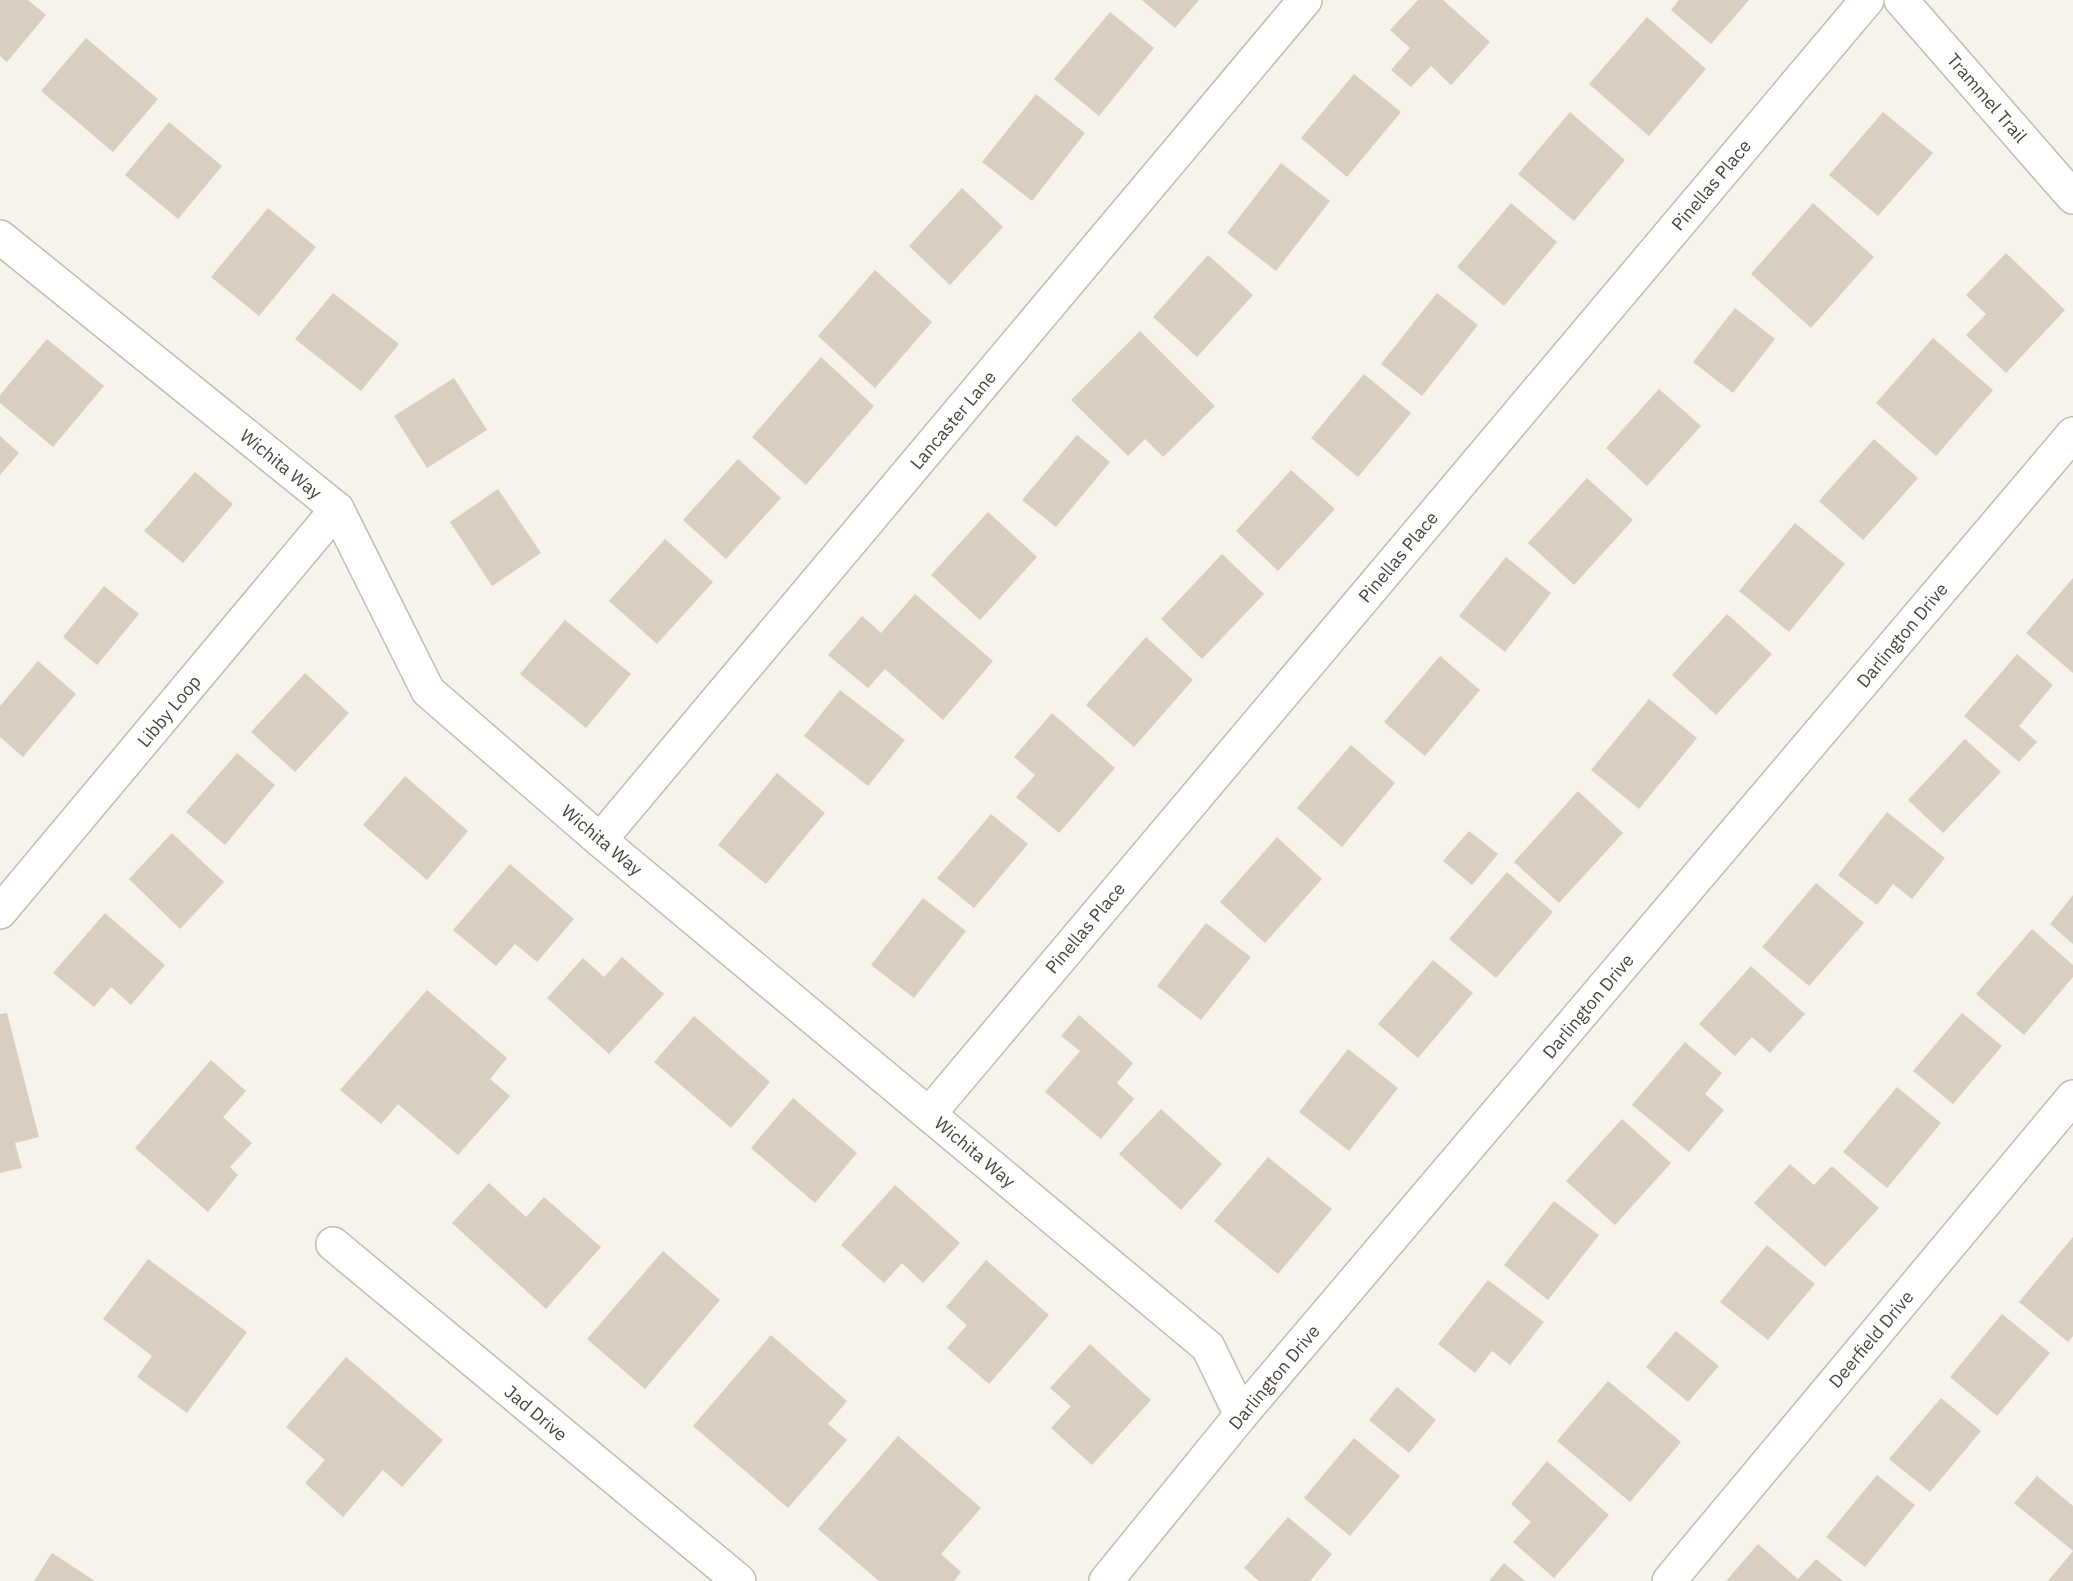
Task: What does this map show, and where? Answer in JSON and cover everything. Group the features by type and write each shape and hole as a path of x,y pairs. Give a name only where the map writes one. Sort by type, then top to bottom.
{"street":[{"name":"Lancaster Lane","path":"600,840 1305,0"},
{"name":"Pinellas Place","path":"929,1114 1867,0"},
{"name":"Trammel Trail","path":"1901,0 2073,197"},
{"name":"Wichita Way","path":"4,249 337,509 428,691 600,840 1208,1347 1241,1415"},
{"name":"Darlington Drive","path":"1106,1581 1241,1415 2073,434"},
{"name":"Libby Loop","path":"0,912 337,509"},
{"name":"Deerfield Drive","path":"1669,1581 2073,1097"},
{"name":"Jad Drive","path":"333,1244 739,1581"}],"building":[{"path":"0,0 28,0 46,15 7,62 0,56"},
{"path":"1142,0 1199,0 1175,28"},
{"path":"1418,0 1443,0 1490,42 1451,85 1431,66 1411,87 1391,70 1410,48 1390,30"},
{"path":"1679,0 1749,0 1711,44 1671,10"},
{"path":"1110,12 1154,48 1099,116 1054,79"},
{"path":"1647,17 1706,69 1649,136 1589,84"},
{"path":"86,38 158,99 113,152 41,91"},
{"path":"1354,74 1401,112 1347,177 1301,138"},
{"path":"1036,94 1085,133 1032,201 982,162"},
{"path":"1570,112 1625,160 1574,221 1518,174"},
{"path":"1883,112 1933,153 1878,216 1829,175"},
{"path":"169,122 222,166 178,219 125,175"},
{"path":"1281,163 1330,201 1276,271 1227,233"},
{"path":"962,188 1003,227 950,285 909,246"},
{"path":"1511,203 1557,242 1504,306 1457,267"},
{"path":"1813,203 1874,257 1811,328 1751,274"},
{"path":"268,208 316,247 259,316 211,277"},
{"path":"2006,253 2065,310 2006,373 1966,335 1986,314 1966,295"},
{"path":"1208,255 1253,295 1197,357 1153,317"},
{"path":"875,270 932,322 875,388 818,336"},
{"path":"333,293 399,344 361,391 295,339"},
{"path":"1437,293 1478,325 1422,396 1381,364"},
{"path":"1735,308 1775,339 1733,393 1693,362"},
{"path":"1140,331 1215,406 1163,457 1145,439 1128,456 1071,400"},
{"path":"1933,338 1993,390 1936,456 1876,403"},
{"path":"47,339 104,386 53,447 0,403 0,395"},
{"path":"821,357 874,406 806,485 752,437"},
{"path":"1364,374 1411,413 1358,477 1311,438"},
{"path":"454,378 487,430 427,468 394,416"},
{"path":"1659,389 1701,426 1647,486 1606,448"},
{"path":"1077,435 1110,462 1056,527 1022,500"},
{"path":"0,436 19,453 0,475"},
{"path":"1874,439 1918,478 1863,540 1819,501"},
{"path":"738,459 781,498 726,559 683,520"},
{"path":"1291,470 1335,509 1278,571 1236,531"},
{"path":"195,472 233,504 183,563 144,531"},
{"path":"1587,478 1633,520 1574,585 1528,543"},
{"path":"498,489 541,553 492,586 450,522"},
{"path":"988,512 1037,557 980,620 931,575"},
{"path":"1795,523 1845,564 1789,632 1739,591"},
{"path":"665,539 713,582 657,644 609,601"},
{"path":"1222,554 1264,594 1202,659 1161,619"},
{"path":"1506,557 1551,593 1505,652 1459,616"},
{"path":"2073,578 2073,673 2026,633"},
{"path":"104,586 139,614 97,665 63,637"},
{"path":"915,594 993,661 943,720 885,669 868,688 828,655 862,616 881,633"},
{"path":"1727,614 1772,654 1716,715 1672,675"},
{"path":"565,620 631,674 586,728 520,674"},
{"path":"1146,637 1193,680 1134,747 1086,705"},
{"path":"2017,654 2053,685 2019,726 2037,742 2019,762 1964,716"},
{"path":"1440,656 1480,690 1425,756 1384,722"},
{"path":"38,661 76,694 23,757 0,737 0,706"},
{"path":"305,673 349,713 295,772 251,732"},
{"path":"840,690 905,740 868,786 804,736"},
{"path":"1649,699 1697,738 1639,809 1591,770"},
{"path":"1052,713 1115,768 1059,833 1016,797 1035,775 1014,757"},
{"path":"1965,739 2001,772 1943,833 1908,800"},
{"path":"1351,745 1395,783 1342,847 1297,808"},
{"path":"237,753 275,785 225,845 186,812"},
{"path":"777,773 825,813 766,884 718,845"},
{"path":"405,776 468,831 427,880 363,825"},
{"path":"1578,791 1623,833 1559,903 1514,862"},
{"path":"1887,812 1945,858 1912,899 1893,884 1877,905 1838,875"},
{"path":"991,814 1028,844 974,908 937,878"},
{"path":"1469,831 1498,854 1472,885 1443,861"},
{"path":"172,833 224,882 180,929 129,879"},
{"path":"1277,837 1322,879 1265,943 1220,902"},
{"path":"510,864 574,919 537,962 515,944 496,966 453,930"},
{"path":"1507,872 1553,912 1496,978 1449,939"},
{"path":"1816,883 1864,923 1809,986 1762,947"},
{"path":"2073,895 2073,944 2050,924"},
{"path":"923,898 966,931 914,998 871,965"},
{"path":"105,913 165,965 131,1005 111,987 94,1007 53,973"},
{"path":"1206,923 1251,957 1201,1020 1157,986"},
{"path":"2032,929 2073,965 2073,977 2024,1035 1976,994"},
{"path":"622,957 664,994 609,1054 547,998 583,958 604,977"},
{"path":"1433,960 1473,993 1418,1058 1378,1024"},
{"path":"1751,966 1805,1014 1770,1053 1752,1037 1735,1056 1699,1024"},
{"path":"427,990 507,1058 490,1079 510,1096 458,1155 398,1104 381,1124 340,1090"},
{"path":"7,1013 39,1137 15,1143 22,1168 0,1173 0,1014"},
{"path":"1962,1013 2002,1046 1953,1104 1913,1071"},
{"path":"1079,1015 1133,1063 1117,1083 1134,1099 1101,1139 1045,1092 1080,1051 1061,1036"},
{"path":"694,1016 770,1082 731,1128 654,1062"},
{"path":"1685,1042 1722,1073 1705,1094 1724,1110 1689,1152 1632,1105"},
{"path":"1348,1049 1398,1088 1349,1151 1299,1112"},
{"path":"211,1060 246,1091 223,1117 252,1143 230,1167 238,1175 208,1212 135,1148"},
{"path":"1897,1087 1941,1123 1887,1188 1843,1152"},
{"path":"793,1098 857,1153 815,1203 751,1148"},
{"path":"1161,1109 1222,1164 1181,1210 1119,1154"},
{"path":"1622,1119 1671,1163 1615,1225 1566,1181"},
{"path":"1268,1157 1332,1209 1278,1274 1214,1221"},
{"path":"1790,1164 1814,1185 1832,1166 1879,1208 1825,1267 1754,1203"},
{"path":"489,1183 526,1217 544,1197 601,1247 546,1309 452,1223"},
{"path":"895,1185 960,1243 923,1283 902,1263 884,1283 841,1245"},
{"path":"1554,1201 1599,1235 1548,1300 1504,1265"},
{"path":"2073,1237 2073,1336 2068,1342 2019,1302"},
{"path":"1767,1245 1815,1284 1768,1340 1720,1302"},
{"path":"663,1251 720,1300 645,1389 587,1339"},
{"path":"148,1259 247,1332 187,1413 137,1377 152,1356 103,1319"},
{"path":"986,1260 1049,1315 989,1384 947,1348 967,1325 946,1307"},
{"path":"1488,1280 1544,1322 1510,1365 1492,1351 1475,1373 1438,1344"},
{"path":"2002,1314 2050,1353 1997,1416 1950,1377"},
{"path":"1676,1331 1719,1366 1688,1402 1646,1367"},
{"path":"771,1335 847,1401 828,1424 847,1440 788,1508 693,1426"},
{"path":"1090,1344 1151,1400 1092,1465 1051,1428 1071,1406 1050,1388"},
{"path":"346,1357 443,1440 402,1487 383,1470 343,1517 305,1483 325,1460 286,1427"},
{"path":"1608,1381 1681,1442 1630,1502 1557,1441"},
{"path":"1397,1387 1436,1420 1409,1453 1369,1420"},
{"path":"1941,1398 1981,1431 1930,1492 1889,1459"},
{"path":"898,1436 981,1508 941,1554 961,1572 954,1581 879,1581 818,1529"},
{"path":"1354,1438 1400,1476 1350,1536 1304,1498"},
{"path":"1547,1461 1609,1515 1554,1578 1513,1542 1531,1522 1511,1504"},
{"path":"1877,1475 1915,1505 1865,1567 1826,1537"},
{"path":"2037,1476 2073,1506 2073,1551 2014,1503"},
{"path":"1288,1517 1332,1554 1310,1581 1259,1581 1244,1568"},
{"path":"1758,1544 1798,1579 1816,1559 1843,1581 1726,1581"},
{"path":"2073,1551 2073,1581 2048,1581"},
{"path":"52,1553 95,1581 34,1581"},
{"path":"1504,1563 1525,1581 1489,1581"}]}
